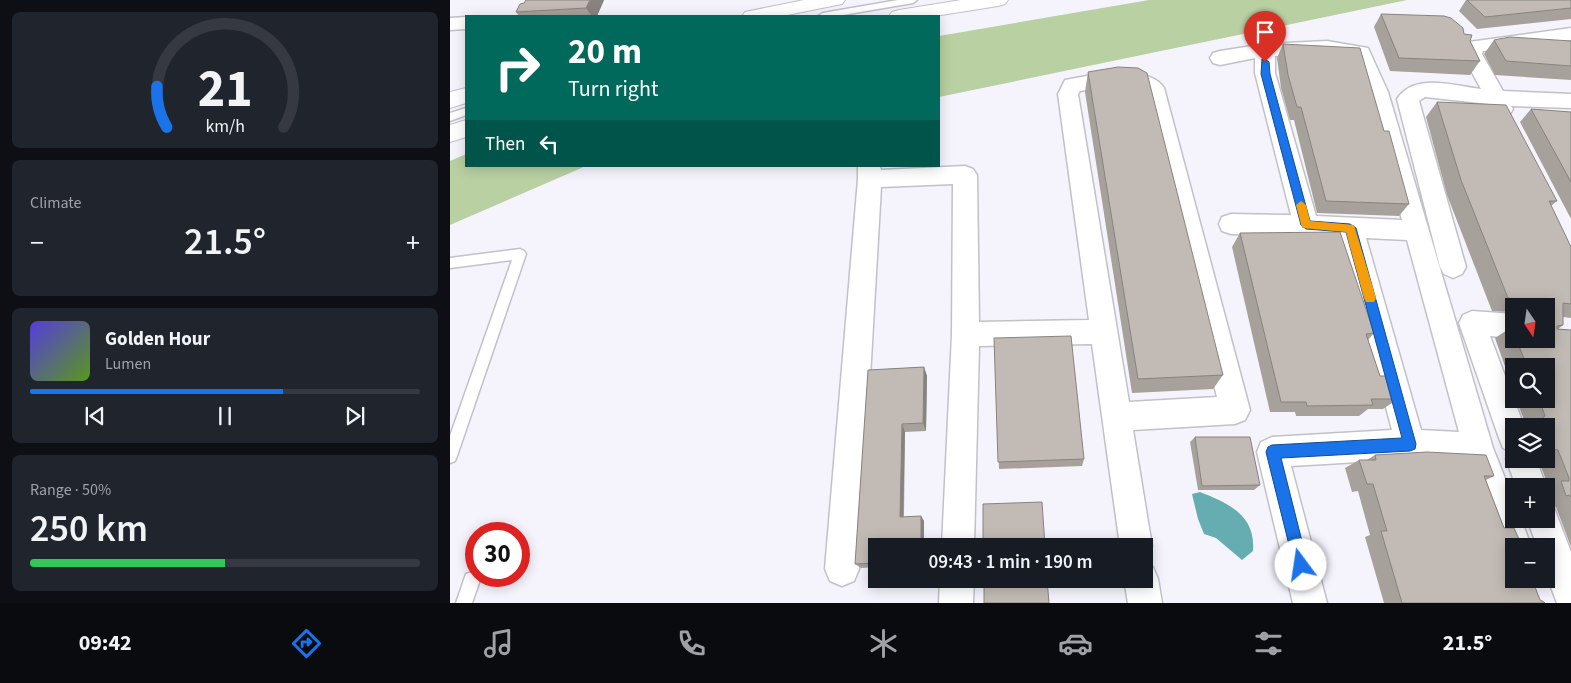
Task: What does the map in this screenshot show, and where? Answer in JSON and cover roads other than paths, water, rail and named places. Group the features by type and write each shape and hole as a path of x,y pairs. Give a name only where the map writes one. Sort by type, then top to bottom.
{"main road":[{"path":"757,15 835,0"},
{"path":"905,15 998,0"},
{"path":"450,100 465,95"},
{"path":"450,134 465,128"}],"street":[{"path":"450,24 465,23"},
{"path":"1510,125 1472,54 1469,41 1571,34"},
{"path":"1220,58 1265,50 1328,47 1361,53 1378,92 1478,448 1512,538"},
{"path":"1265,50 1265,74 1306,225"},
{"path":"1116,417 1235,410 1154,88 1146,82 1135,79 1072,85 1068,94 1116,417 1135,538"},
{"path":"1453,267 1408,99 1417,91 1425,90 1496,98 1571,101"},
{"path":"842,569 869,173 965,175 966,334 958,538"},
{"path":"1230,224 1306,225 1417,231"},
{"path":"1350,228 1410,444"},
{"path":"1505,325 1472,322 1507,418"},
{"path":"966,334 1104,332"},
{"path":"1310,603 1272,452 1410,444 1478,448"},
{"path":"1546,528 1571,595"},
{"path":"956,603 957,588"},
{"path":"1142,588 1145,603"}],"lane":[{"path":"829,15 913,0"},
{"path":"450,117 465,111"},
{"path":"450,263 520,254 450,456"},
{"path":"464,603 470,587"}],"water":[{"path":"1200,492 1230,506 1245,519 1253,539 1253,551 1242,560 1216,538 1204,534 1192,494"}]}
